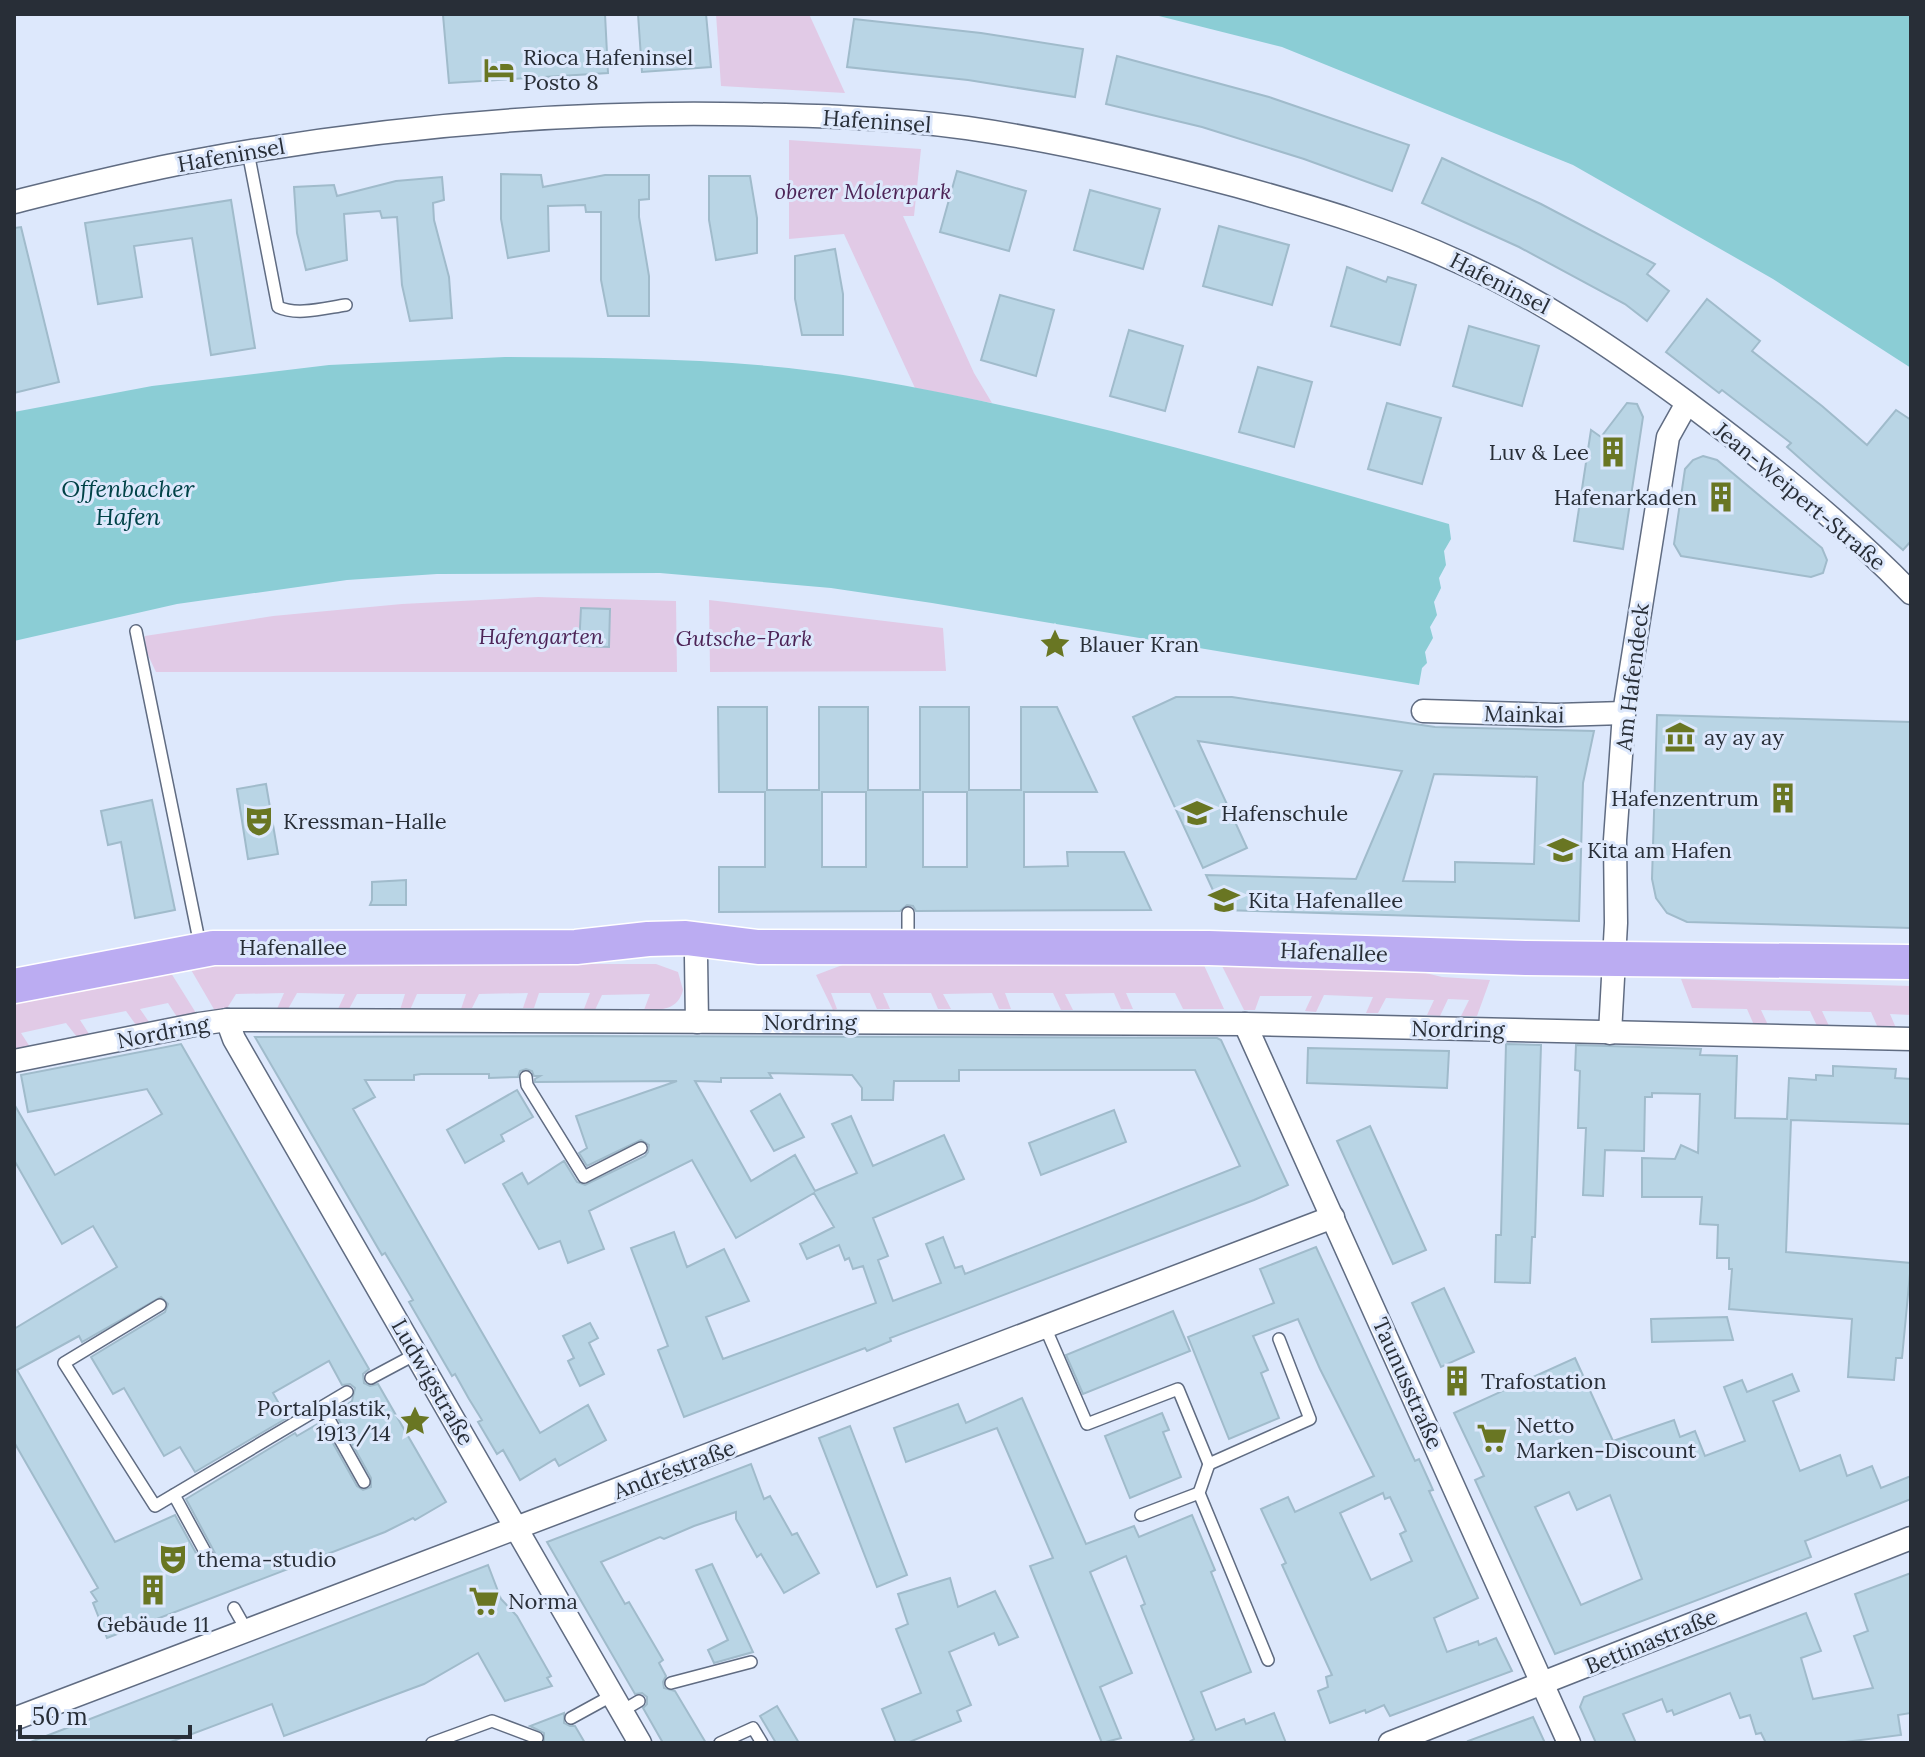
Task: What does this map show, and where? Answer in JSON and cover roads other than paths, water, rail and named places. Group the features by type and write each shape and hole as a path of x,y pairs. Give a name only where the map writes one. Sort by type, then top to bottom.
{"main road":[{"name":"Hafenallee","path":"14,986 200,949 576,947 686,938 758,947 1209,948 1911,962"},
{"name":"Hafenallee","path":"576,947 696,957 725,955 758,947"}],"street":[{"name":"Hafeninsel","path":"14,202 188,162 248,152 426,128 544,118 684,113 854,118 963,127 1160,165 1303,205 1412,241 1501,282 1574,322 1687,403"},
{"name":"Jean-Weipert-Straße","path":"1687,403 1798,491 1911,593"},
{"name":"Am Hafendeck","path":"1614,958 1615,840 1624,713 1668,437 1687,403"},
{"name":"Mainkai","path":"1423,711 1556,715 1624,713"},
{"path":"696,957 697,1022"},
{"path":"1610,1033 1614,958"},
{"name":"Nordring","path":"14,1061 227,1020 527,1028 697,1022 1245,1024 1911,1039"},
{"name":"Ludwigstraße","path":"227,1020 234,1039 416,1354 625,1703 640,1743"},
{"name":"Taunusstraße","path":"1245,1024 1569,1743"},
{"name":"Andréstraße","path":"14,1719 1333,1217"},
{"name":"Bettinastraße","path":"1390,1743 1911,1538"}],"lane":[{"path":"248,152 278,307 283,310 308,310 346,305"},
{"path":"136,631 200,949"},
{"path":"908,913 908,947"},
{"path":"526,1077 527,1085 584,1177 641,1148"},
{"path":"160,1305 64,1363 155,1506 347,1392"},
{"path":"1045,1327 1087,1424 1178,1389 1209,1464 1199,1493 1268,1660"},
{"path":"1209,1464 1310,1419 1279,1339"},
{"path":"371,1378 416,1354"},
{"path":"322,1407 364,1482"},
{"path":"1141,1515 1199,1493"},
{"path":"174,1495 209,1559"},
{"path":"234,1608 247,1631"},
{"path":"671,1683 751,1662"},
{"path":"571,1718 625,1703"},
{"path":"432,1743 492,1721 537,1738"},
{"path":"720,1743 753,1728 762,1743"}],"water":[{"path":"1151,14 1911,14 1911,368 1773,279 1573,165 1282,47"},
{"name":"Offenbacher Hafen","path":"505,357 732,363 868,379 1088,425 1449,524 1451,539 1444,551 1446,565 1439,578 1441,588 1434,602 1437,615 1430,627 1433,638 1425,652 1427,663 1422,668 1419,685 831,588 660,573 437,574 347,580 177,604 14,641 14,412 152,386 329,365"}],"place":[{"name":"Rioca Hafeninsel Posto 8","path":"499,70"},
{"name":"Luv & Lee","path":"1613,452"},
{"name":"Hafenarkaden","path":"1721,497"},
{"name":"Blauer Kran","path":"1055,644"},
{"name":"ay ay ay","path":"1680,737"},
{"name":"Hafenzentrum","path":"1783,798"},
{"name":"Hafenschule","path":"1197,813"},
{"name":"Kressman-Halle","path":"259,821"},
{"name":"Kita am Hafen","path":"1563,850"},
{"name":"Kita Hafenallee","path":"1224,900"},
{"name":"Trafostation","path":"1457,1381"},
{"name":"Portalplastik, 1913/14","path":"415,1421"},
{"name":"Netto Marken-Discount","path":"1492,1438"},
{"name":"thema-studio","path":"173,1559"},
{"name":"Gebäude 11","path":"153,1590"},
{"name":"Norma","path":"484,1601"}],"park label":[{"name":"oberer Molenpark","path":"863,191"},
{"name":"Hafengarten","path":"541,636"},
{"name":"Gutsche-Park","path":"744,638"}]}
